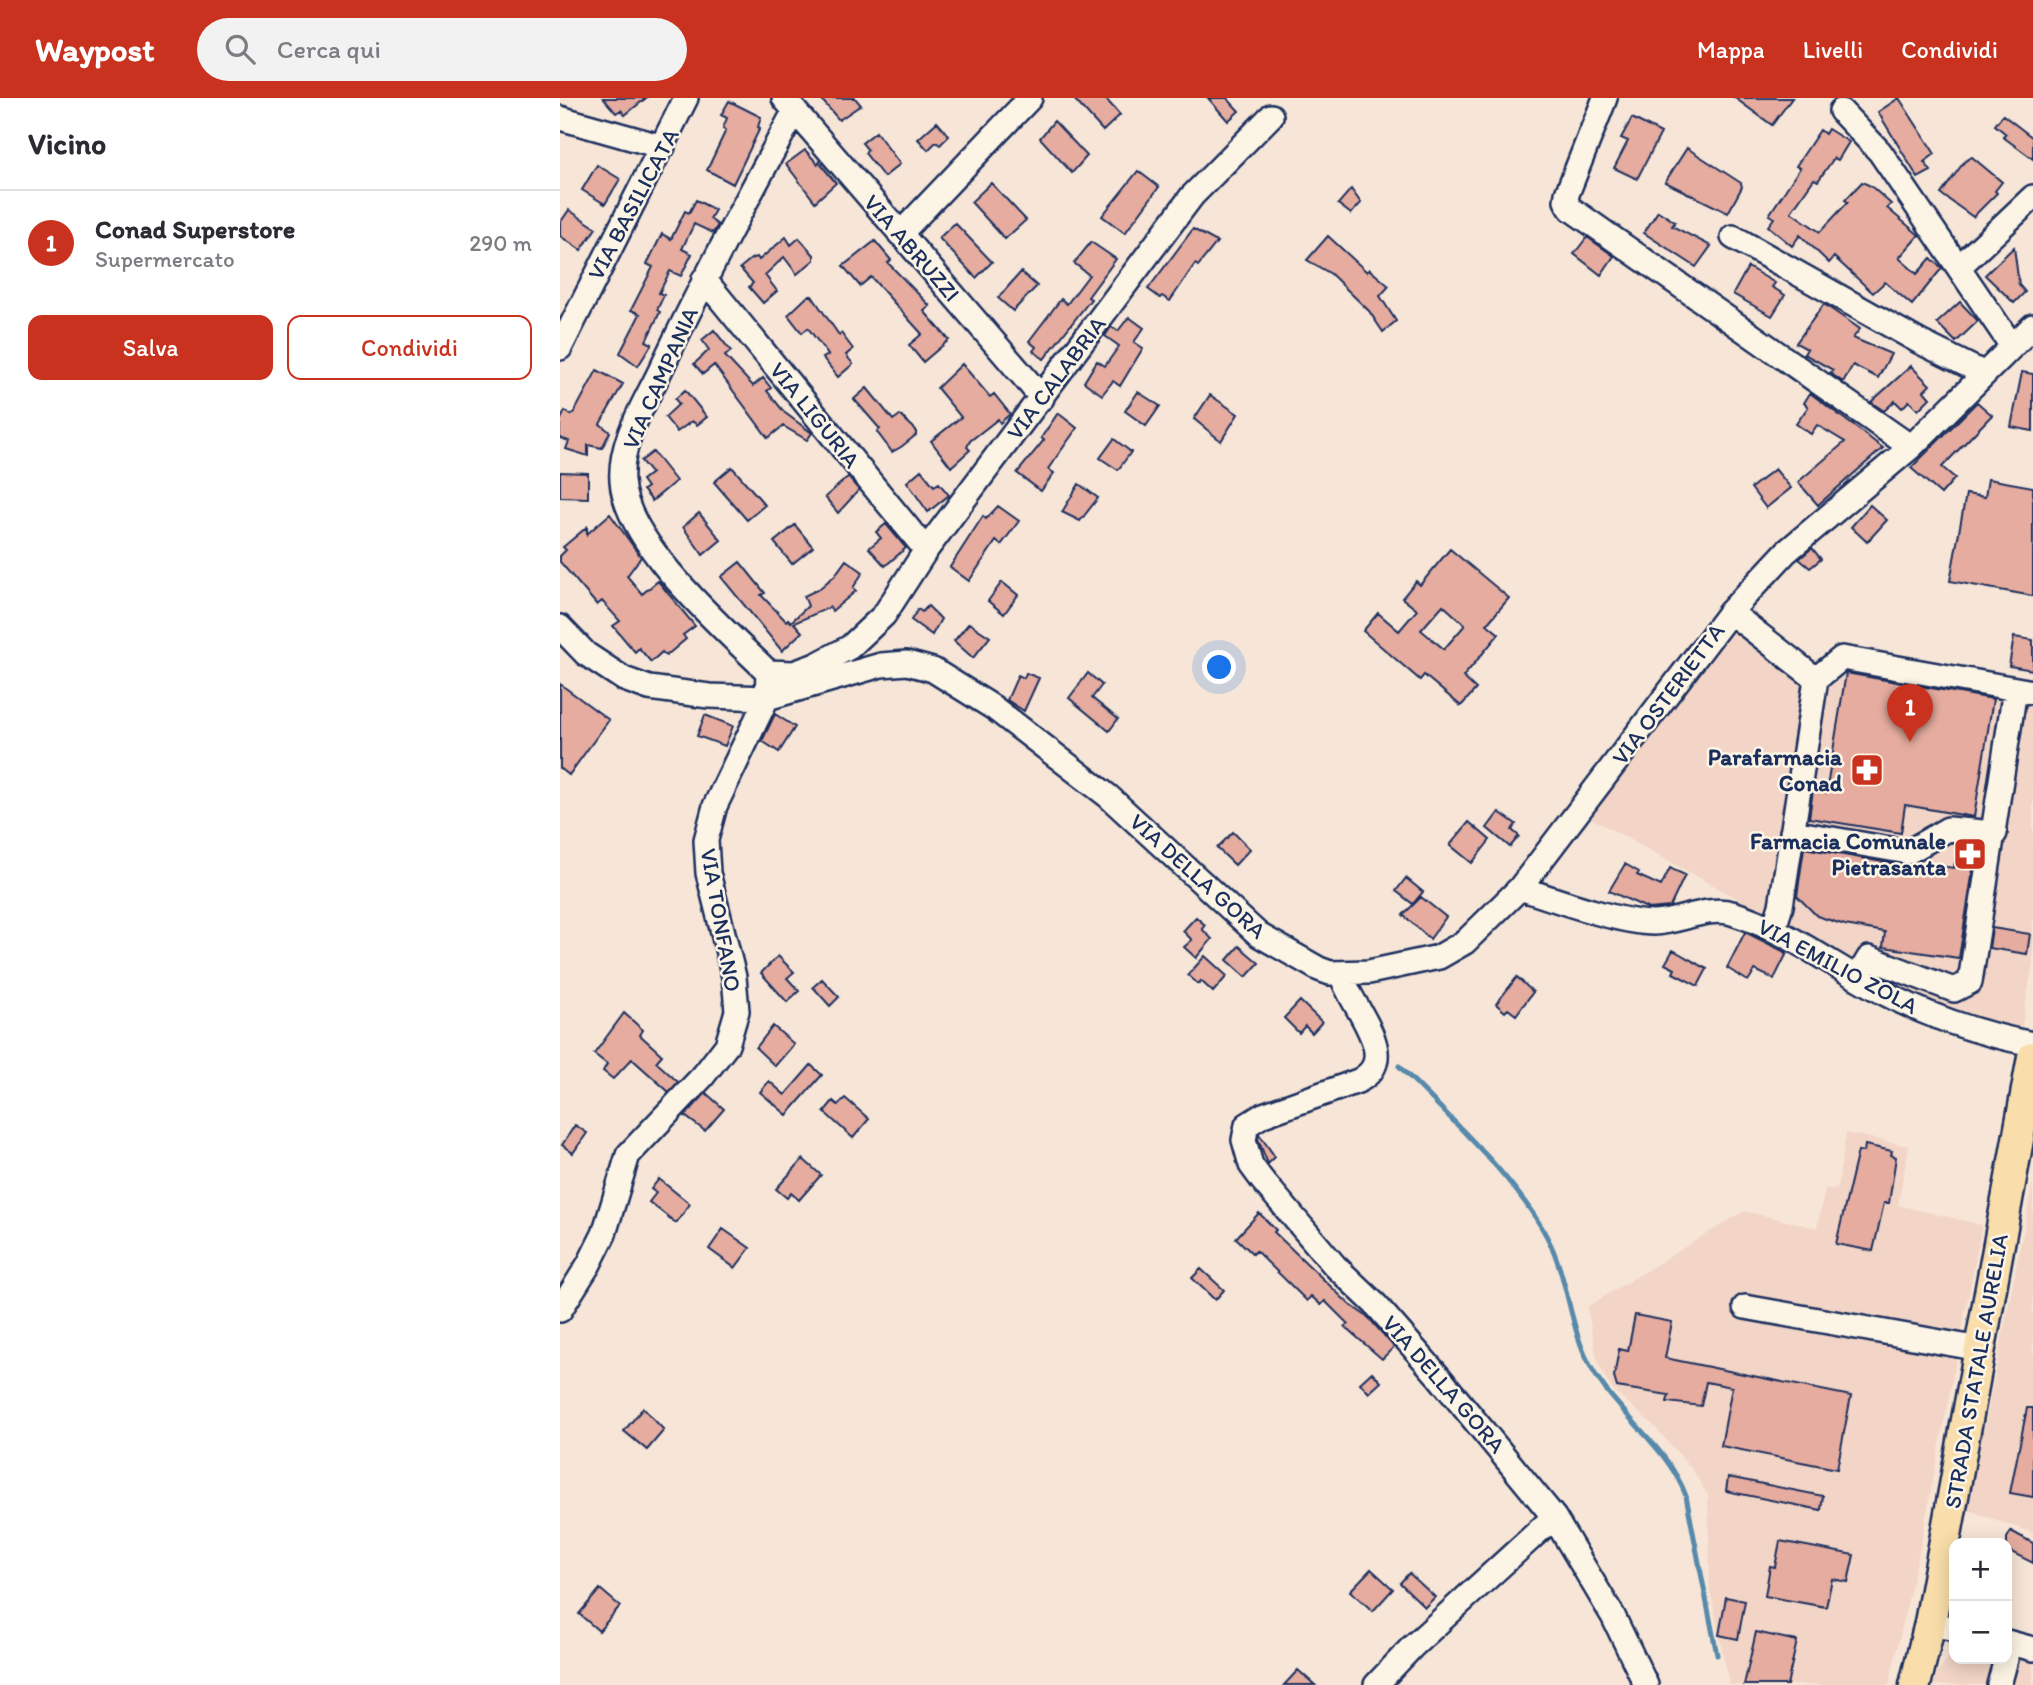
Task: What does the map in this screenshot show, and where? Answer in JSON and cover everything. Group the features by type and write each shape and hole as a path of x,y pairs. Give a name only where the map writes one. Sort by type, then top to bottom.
{"main road":[{"name":"STRADA STATALE AURELIA","path":"1915,1685 1942,1626 1980,1349 2033,1057"}],"street":[{"name":"VIA BASILICATA","path":"560,348 686,98"},
{"path":"900,234 1030,98"},
{"path":"1605,98 1567,194 1566,201 1571,209 1911,447"},
{"name":"VIA ABRUZZI","path":"789,105 1042,398"},
{"name":"VIA CAMPANIA","path":"768,672 664,566 634,520 622,482 626,443 789,105"},
{"path":"1841,111 1880,152 2012,346"},
{"name":"VIA CALABRIA","path":"768,672 794,673 850,647 884,615 926,550 1192,196 1271,116"},
{"path":"560,118 663,147"},
{"path":"1960,266 2033,197"},
{"path":"1734,237 1920,342 1983,373"},
{"name":"VIA LIGURIA","path":"704,279 926,550"},
{"name":"VIA OSTERIETTA","path":"1341,973 1368,972 1452,951 1520,888 1730,612 1786,552 1911,447 2033,326"},
{"path":"1730,612 1816,679"},
{"path":"560,627 596,662 649,688 709,696 767,698 768,672"},
{"path":"850,647 861,671"},
{"path":"1774,928 1781,906 1816,679 1842,659 2024,690 1970,982 1954,990 1869,958 1857,978"},
{"name":"VIA DELLA GORA","path":"767,698 881,665 907,663 933,670 993,708 1108,796 1259,934 1320,970 1341,973 1345,989 1376,1043 1377,1063 1367,1077 1359,1081 1263,1115 1247,1125 1244,1140 1251,1165 1335,1266 1376,1305 1447,1386 1554,1517 1614,1615 1646,1685"},
{"name":"VIA TONFANO","path":"560,1311 604,1234 628,1155 703,1076 727,1045 737,1011 734,977 708,873 706,840 715,806 767,698"},
{"path":"1792,832 1908,852 1948,829 1996,833"},
{"name":"VIA EMILIO ZOLA","path":"1520,888 1560,902 1650,923 1715,911 1729,912 1774,928 1857,978 1924,1012 2033,1044"},
{"path":"1745,1307 1980,1349"},
{"path":"1376,1685 1412,1647 1554,1517"},
{"path":"1999,1685 2013,1650"}],"shaded area":[{"path":"1730,624 1808,682 1847,666 1995,691 2033,706 2033,963 2021,1030 1968,1015 1878,976 1587,816"},
{"path":"1846,1133 1909,1146 1898,1205 1982,1225 1922,1538 1889,1685 1729,1685 1710,1589 1708,1496 1692,1469 1654,1426 1611,1388 1598,1363 1587,1307 1744,1211 1817,1228 1825,1189 1837,1190"},
{"path":"2033,1182 2033,1533 1968,1510"},
{"path":"2012,1632 2033,1637 2033,1685 1934,1685 1937,1673 1949,1657 1949,1664 2012,1664"}],"building":[{"path":"603,98 646,98 625,115 621,110 616,113"},
{"path":"820,98 855,98 861,105 839,120"},
{"path":"1073,98 1105,98 1120,115 1103,131"},
{"path":"1208,98 1227,98 1239,111 1228,121"},
{"path":"1735,98 1792,98 1772,125"},
{"path":"1899,98 1935,154 1924,162 1931,171 1918,178 1878,112"},
{"path":"729,101 761,117 760,128 733,184 707,170 726,130 723,128 727,118 721,115"},
{"path":"2003,115 2033,138 2033,159 2003,137 2006,134 1995,125"},
{"path":"1632,118 1661,133 1637,179 1614,168 1628,141 1621,138"},
{"path":"1054,121 1087,156 1072,173 1040,138"},
{"path":"937,122 949,136 940,145 936,142 928,150 918,139"},
{"path":"1828,129 1849,142 1838,160 1834,158 1818,181 1814,179 1791,212 1820,232 1848,202 1845,200 1862,182 1871,186 1891,204 1887,208 1919,235 1899,258 1917,274 1931,258 1942,268 1912,305 1885,282 1873,293 1834,257 1829,263 1800,235 1792,246 1768,226 1774,218 1769,215 1800,168 1796,166 1820,130 1825,134"},
{"path":"876,132 900,164 884,177 865,153 868,150 862,143"},
{"path":"1687,148 1741,183 1742,187 1728,213 1665,182"},
{"path":"805,150 836,183 815,202 786,164"},
{"path":"1972,157 2002,182 1995,191 1997,193 1973,217 1941,194 1964,162"},
{"path":"597,165 620,179 605,204 582,190"},
{"path":"1138,171 1159,187 1125,233 1102,216"},
{"path":"991,183 1026,220 1005,239 971,202"},
{"path":"1351,189 1361,203 1351,214 1338,204"},
{"path":"696,200 715,210 710,219 718,225 713,233 694,224 682,249 692,254 681,276 670,271 659,293 664,295 657,310 660,312 646,341 652,344 638,366 620,353 640,314 631,310 653,267 647,264 662,234 671,239 685,211 689,213"},
{"path":"569,210 596,228 581,250 560,236 560,223"},
{"path":"1658,211 1675,222 1672,226 1711,246 1696,267 1644,233"},
{"path":"955,223 992,262 976,278 939,238"},
{"path":"1193,229 1217,242 1198,266 1195,264 1170,301 1162,296 1160,298 1148,289"},
{"path":"1328,236 1367,272 1369,269 1389,286 1380,296 1396,321 1383,332 1369,311 1331,274 1307,260"},
{"path":"786,237 791,245 799,238 814,255 814,260 797,274 784,257 765,275 777,291 763,303 749,287 753,283 740,268 751,259 757,257 759,260"},
{"path":"1587,237 1614,256 1601,275 1574,254"},
{"path":"875,241 891,260 888,263 930,306 924,311 949,340 923,362 909,345 922,334 871,277 860,286 843,266"},
{"path":"1091,242 1116,259 1088,297 1091,299 1044,359 1033,351 1036,347 1029,341 1061,299 1067,304 1089,275 1074,263"},
{"path":"2014,247 2019,285 2025,292 2014,303 1985,275"},
{"path":"1748,267 1775,283 1772,287 1785,295 1772,316 1733,294"},
{"path":"1021,272 1037,286 1013,311 998,298"},
{"path":"808,296 812,296 839,335 841,333 853,349 846,355 853,364 838,377 823,358 828,355 808,328 802,333 788,315"},
{"path":"1960,302 1978,321 1956,342 1937,323"},
{"path":"1824,304 1860,329 1853,338 1891,354 1878,378 1853,365 1843,382 1830,373 1833,370 1804,354 1807,349 1796,343"},
{"path":"1129,317 1144,328 1134,342 1143,348 1120,386 1113,381 1102,395 1084,382 1097,361 1105,366 1119,346 1105,336 1111,327 1118,331"},
{"path":"714,330 731,351 725,356 753,386 763,378 771,388 767,391 785,413 812,433 807,440 783,426 768,438 714,365 703,374 694,364 709,350 702,340"},
{"path":"962,364 990,397 994,394 1010,414 1000,423 998,419 970,441 967,447 970,450 951,467 931,441 961,417 937,388"},
{"path":"1911,366 1930,385 1924,391 1930,398 1918,410 1909,401 1902,408 1895,401 1884,411 1871,402"},
{"path":"597,370 623,384 600,424 610,432 602,448 588,445 588,456 566,449 569,441 560,438 560,421 565,411 571,415 575,411"},
{"path":"2022,372 2033,374 2033,431 2011,427"},
{"path":"867,388 893,420 900,415 916,430 916,435 892,452 877,432 880,429 854,399"},
{"path":"685,390 707,417 697,425 692,421 677,432 665,417 679,404 675,399"},
{"path":"1138,392 1160,406 1146,426 1125,411"},
{"path":"1810,393 1883,448 1818,505 1798,482 1845,442 1817,425 1811,434 1796,424 1808,407 1804,403"},
{"path":"1210,395 1238,414 1221,441 1194,419"},
{"path":"1977,402 1992,415 1942,467 1955,478 1941,494 1911,468"},
{"path":"1058,413 1077,428 1048,469 1054,473 1041,491 1017,473 1044,440 1041,438"},
{"path":"1114,439 1131,452 1118,470 1100,458"},
{"path":"653,452 676,481 652,501 643,490 647,487 642,480 651,473 641,461"},
{"path":"732,467 765,505 747,520 714,482"},
{"path":"1775,469 1791,488 1766,508 1751,488"},
{"path":"921,470 934,486 939,483 949,495 928,512 907,482"},
{"path":"560,472 588,473 588,498 560,497"},
{"path":"848,477 859,490 838,513 825,497"},
{"path":"1988,479 2033,487 2033,596 1950,581 1966,494 1985,497"},
{"path":"1079,484 1098,498 1080,521 1062,512"},
{"path":"1870,505 1887,520 1867,542 1851,527"},
{"path":"998,506 1019,521 1001,545 996,541 969,581 950,567 983,516 986,519"},
{"path":"699,513 721,540 703,555 683,527"},
{"path":"610,514 641,557 627,576 642,594 658,581 695,626 683,635 686,639 666,656 662,652 651,662 639,648 635,652 613,626 620,621 602,601 597,605 560,562 560,556 566,550 563,547 587,527 587,534"},
{"path":"886,524 906,548 885,566 869,548 881,538 876,532"},
{"path":"795,525 813,547 792,564 774,542"},
{"path":"1812,548 1821,559 1810,568 1799,559"},
{"path":"1450,549 1509,598 1487,624 1499,634 1463,677 1476,689 1461,706 1424,675 1420,680 1363,631 1378,613 1399,631 1417,610 1402,598 1416,581 1420,585","holes":["1443,605 1465,625 1444,649 1421,630"]},
{"path":"846,560 863,572 853,588 856,591 832,611 830,607 794,623 802,632 782,651 721,577 740,562 765,593 761,595 786,621 788,619 791,622 808,606 804,596 819,589 835,575"},
{"path":"1002,582 1018,595 1004,614 988,601"},
{"path":"928,606 941,619 932,635 911,620 918,609 922,612"},
{"path":"969,623 990,637 973,658 954,641"},
{"path":"2014,637 2033,640 2033,670 2009,666"},
{"path":"1026,673 1039,678 1024,711 1007,700 1018,675 1024,678"},
{"path":"1088,673 1102,685 1092,698 1118,719 1109,731 1069,698"},
{"path":"1846,673 1993,699 1974,817 1905,805 1901,833 1809,818 1813,790 1826,793"},
{"path":"560,684 609,720 569,775 560,768"},
{"path":"775,714 795,727 779,752 762,741"},
{"path":"705,715 733,726 725,746 697,736"},
{"path":"1499,812 1516,824 1512,830 1519,836 1510,847 1487,828"},
{"path":"1469,822 1490,840 1472,863 1450,845"},
{"path":"1233,832 1250,849 1235,865 1217,848"},
{"path":"1958,844 1977,845 1959,958 1883,947 1885,932 1845,925 1817,916 1797,896 1804,848 1906,866 1917,863 1954,868"},
{"path":"1625,864 1639,872 1637,875 1661,886 1670,868 1685,875 1670,907 1649,909 1609,891"},
{"path":"1406,878 1423,892 1413,904 1396,891"},
{"path":"1421,897 1446,917 1430,939 1403,915"},
{"path":"1196,917 1205,925 1202,929 1212,939 1196,958 1184,947 1192,940 1183,931"},
{"path":"1992,928 2030,934 2027,954 1989,948"},
{"path":"1745,932 1787,953 1774,979 1755,970 1748,981 1727,968"},
{"path":"1239,946 1259,963 1246,977 1227,960"},
{"path":"1673,950 1707,969 1698,986 1673,973 1675,969 1665,964"},
{"path":"778,956 794,972 787,978 799,991 787,1002 761,973"},
{"path":"1205,956 1227,976 1213,992 1201,981 1198,984 1188,975"},
{"path":"1517,977 1533,992 1516,1015 1508,1009 1505,1012 1496,1004"},
{"path":"822,979 839,997 830,1006 813,987"},
{"path":"1300,1001 1322,1022 1312,1033 1305,1026 1299,1033 1284,1018"},
{"path":"624,1013 643,1030 640,1035 662,1055 656,1062 678,1082 669,1092 632,1059 613,1079 603,1071 607,1064 594,1054"},
{"path":"773,1026 794,1044 775,1066 756,1048"},
{"path":"811,1065 822,1075 787,1115 760,1092 769,1081 785,1095"},
{"path":"706,1093 724,1109 705,1131 685,1116"},
{"path":"845,1098 869,1119 853,1138 824,1112 833,1101 838,1105"},
{"path":"575,1125 587,1133 573,1153 562,1145"},
{"path":"1259,1134 1275,1157 1268,1164 1258,1139"},
{"path":"1865,1145 1892,1151 1891,1155 1896,1157 1889,1203 1884,1203 1873,1251 1836,1244 1858,1151 1864,1152"},
{"path":"803,1159 821,1175 799,1200 791,1193 787,1198 776,1189"},
{"path":"659,1179 690,1204 676,1223 649,1202 656,1193 651,1189"},
{"path":"1259,1213 1276,1230 1274,1232 1349,1304 1369,1318 1394,1347 1382,1359 1345,1327 1348,1324 1325,1301 1321,1305 1311,1296 1307,1301 1256,1251 1253,1254 1236,1238"},
{"path":"723,1229 750,1248 735,1268 709,1249"},
{"path":"1201,1269 1224,1290 1215,1300 1192,1278"},
{"path":"1635,1315 1672,1322 1665,1358 1851,1396 1837,1469 1721,1446 1732,1387 1706,1382 1701,1406 1667,1402 1669,1395 1617,1387 1614,1377 1619,1349 1628,1351"},
{"path":"1372,1372 1381,1382 1369,1393 1360,1383"},
{"path":"643,1408 664,1430 647,1450 624,1431"},
{"path":"2027,1408 2033,1408 2033,1497 2010,1493"},
{"path":"1728,1477 1823,1496 1821,1510 1726,1491"},
{"path":"2011,1531 2033,1543 2033,1563 2012,1552 2012,1538 2007,1538"},
{"path":"1780,1541 1854,1555 1848,1582 1832,1579 1826,1607 1765,1596 1770,1566 1775,1567"},
{"path":"1371,1569 1393,1589 1373,1611 1350,1591"},
{"path":"1409,1573 1435,1597 1425,1607 1400,1583"},
{"path":"600,1589 620,1606 599,1631 579,1614"},
{"path":"1726,1597 1745,1601 1738,1639 1719,1635"},
{"path":"1756,1632 1797,1641 1787,1685 1744,1685"},
{"path":"1298,1670 1315,1685 1284,1685"}],"waterway":[{"path":"1399,1066 1480,1148 1535,1217 1555,1255 1578,1338 1592,1369 1678,1478 1686,1496 1717,1655"}],"place":[{"name":"Conad Superstore","path":"1910,742"},
{"name":"Parafarmacia Conad","path":"1867,770"},
{"name":"Farmacia Comunale Pietrasanta","path":"1970,854"}]}
